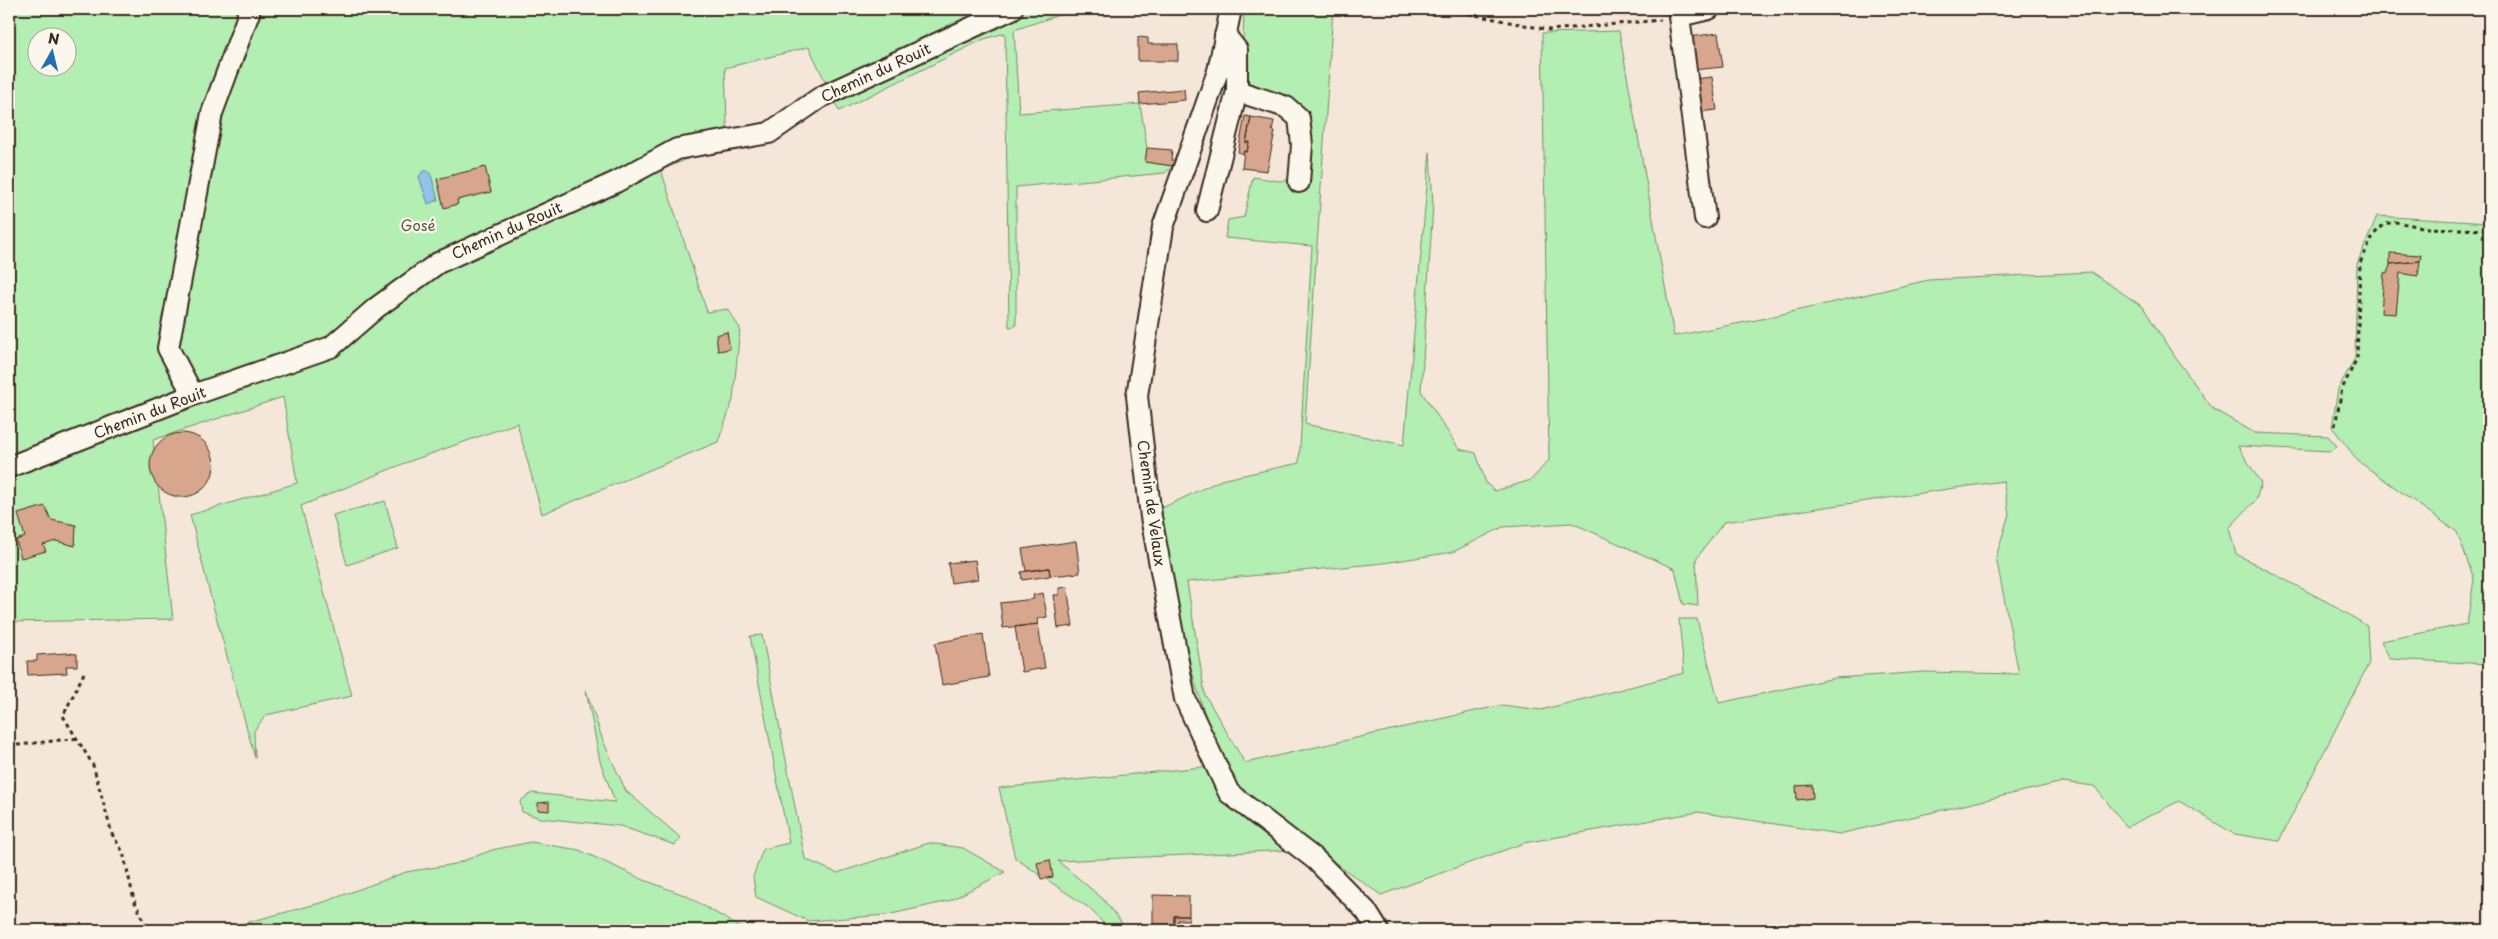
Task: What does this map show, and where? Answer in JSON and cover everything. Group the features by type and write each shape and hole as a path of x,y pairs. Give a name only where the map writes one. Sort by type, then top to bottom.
{"street":[{"path":"193,395 168,348 212,113 249,13 247,9"},
{"name":"Chemin du Rouit","path":"9,467 193,395 331,347 376,308 438,263 616,182 677,150 770,133 821,97 1012,9"},
{"name":"Chemin de Velaux","path":"1231,9 1218,72 1163,227 1137,396 1151,517 1184,699 1229,793 1316,860 1366,910 1378,930"},
{"path":"1705,218 1679,16 1709,9"},
{"path":"1207,212 1237,91 1237,50 1225,35"},
{"path":"1237,91 1286,107 1299,118 1302,145 1299,182"}],"path":[{"path":"1445,9 1549,30 1657,21 1679,16"},
{"path":"2335,426 2342,389 2357,358 2360,262 2374,234 2385,224 2395,222 2428,228 2489,230"},
{"path":"84,674 63,716 79,738 93,765 112,834 123,852 134,900 148,930"},
{"path":"9,746 79,738"}],"shaded area":[{"path":"1540,9 1660,9 1625,18"}],"green space":[{"name":"Gosé","path":"9,9 1077,9 1014,30 1019,113 1140,104 1147,148 1146,162 1173,166 1165,173 1016,187 1016,326 1009,327 1005,33 984,39 839,111 809,47 725,68 728,147 702,153 661,170 707,312 727,309 740,328 733,400 718,442 542,514 517,423 405,463 301,506 352,696 266,715 254,731 255,758 190,515 297,483 283,397 153,440 173,619 9,622"},
{"path":"1244,9 1333,9 1305,424 1404,445 1430,152 1433,205 1421,391 1459,449 1476,453 1486,483 1495,491 1531,480 1549,460 1542,33 1619,31 1674,336 1761,319 1928,280 2091,272 2143,307 2172,353 2213,409 2255,433 2328,436 2337,446 2330,451 2238,446 2261,483 2256,500 2229,528 2236,554 2335,606 2367,626 2369,663 2279,841 2234,834 2179,801 2127,827 2094,786 2063,782 1839,834 1698,812 1524,843 1381,895 1315,849 1058,861 1103,899 1127,930 1110,930 1089,908 1015,858 999,788 1222,765 1201,703 1175,606 1169,573 1162,508 1221,480 1299,463 1312,246 1225,238 1228,220 1244,217 1253,177 1280,181 1305,177 1312,132 1300,107 1253,90 1242,70","holes":["2003,481 2009,514 1996,557 2019,674 1925,672 1835,678 1719,703 1697,619 1679,619 1684,673 1541,710 1502,705 1245,763 1205,695 1187,582 1384,563 1453,552 1503,527 1572,523 1675,569 1683,604 1698,606 1696,559 1724,522"]},
{"path":"2377,216 2489,223 2489,664 2390,659 2381,641 2467,624 2474,579 2457,532 2358,461 2332,427 2338,389 2355,358 2357,264"},
{"path":"385,501 398,548 347,565 333,515"},
{"path":"762,635 805,859 837,873 929,843 963,848 1005,872 949,901 887,915 808,921 756,897 753,877 763,849 789,843 750,636"},
{"path":"586,690 603,741 626,791 681,838 675,845 620,826 540,818 522,812 520,801 532,793 615,802 600,761"},
{"path":"531,842 579,850 644,880 687,896 745,930 219,930 324,902 406,872 455,864 492,850"}],"water":[{"path":"423,171 428,171 431,175 438,200 428,204 419,177"}],"building":[{"path":"1718,33 1723,67 1693,70 1689,37"},
{"path":"1138,37 1148,38 1148,44 1178,44 1178,61 1138,61"},
{"path":"1712,77 1717,110 1698,112 1694,79"},
{"path":"1184,89 1185,100 1140,104 1139,93"},
{"path":"1245,116 1251,117 1246,143 1249,142 1247,152 1244,151 1243,154 1238,152"},
{"path":"1251,117 1274,121 1272,130 1275,131 1267,171 1242,168 1244,151 1247,152 1249,142 1246,143"},
{"path":"1147,148 1172,150 1171,160 1175,160 1173,166 1145,162"},
{"path":"485,167 491,192 457,200 458,204 444,208 437,179"},
{"path":"2390,253 2421,255 2420,261 2390,264"},
{"path":"2420,261 2418,276 2400,273 2396,314 2381,313 2384,273 2389,272 2390,264"},
{"path":"727,332 730,349 718,351 716,335"},
{"path":"182,433 200,439 208,447 214,465 208,483 200,491 182,497 164,491 156,483 150,465 156,447 164,439"},
{"path":"45,506 51,520 76,525 75,546 56,541 43,545 46,551 21,558 16,540 25,537 18,514"},
{"path":"1076,541 1080,573 1050,576 1049,568 1026,571 1022,549"},
{"path":"975,560 978,579 951,583 948,563"},
{"path":"1049,568 1050,576 1022,580 1021,572"},
{"path":"1067,587 1073,626 1058,628 1054,595 1059,595 1059,588"},
{"path":"1043,593 1047,617 1037,619 1038,624 1003,628 1000,603 1034,599 1033,595"},
{"path":"1038,624 1045,668 1022,672 1015,627"},
{"path":"983,634 989,677 942,685 935,643"},
{"path":"77,654 77,666 66,666 67,673 28,675 27,661 37,661 37,655"},
{"path":"1812,785 1813,798 1797,800 1796,786"},
{"path":"549,802 549,811 538,810 538,803"},
{"path":"1050,860 1053,877 1041,879 1037,863"},
{"path":"1153,895 1189,896 1189,916 1174,916 1174,930 1153,930"},
{"path":"1174,916 1189,916 1189,920 1178,920 1178,930 1174,930"}]}
